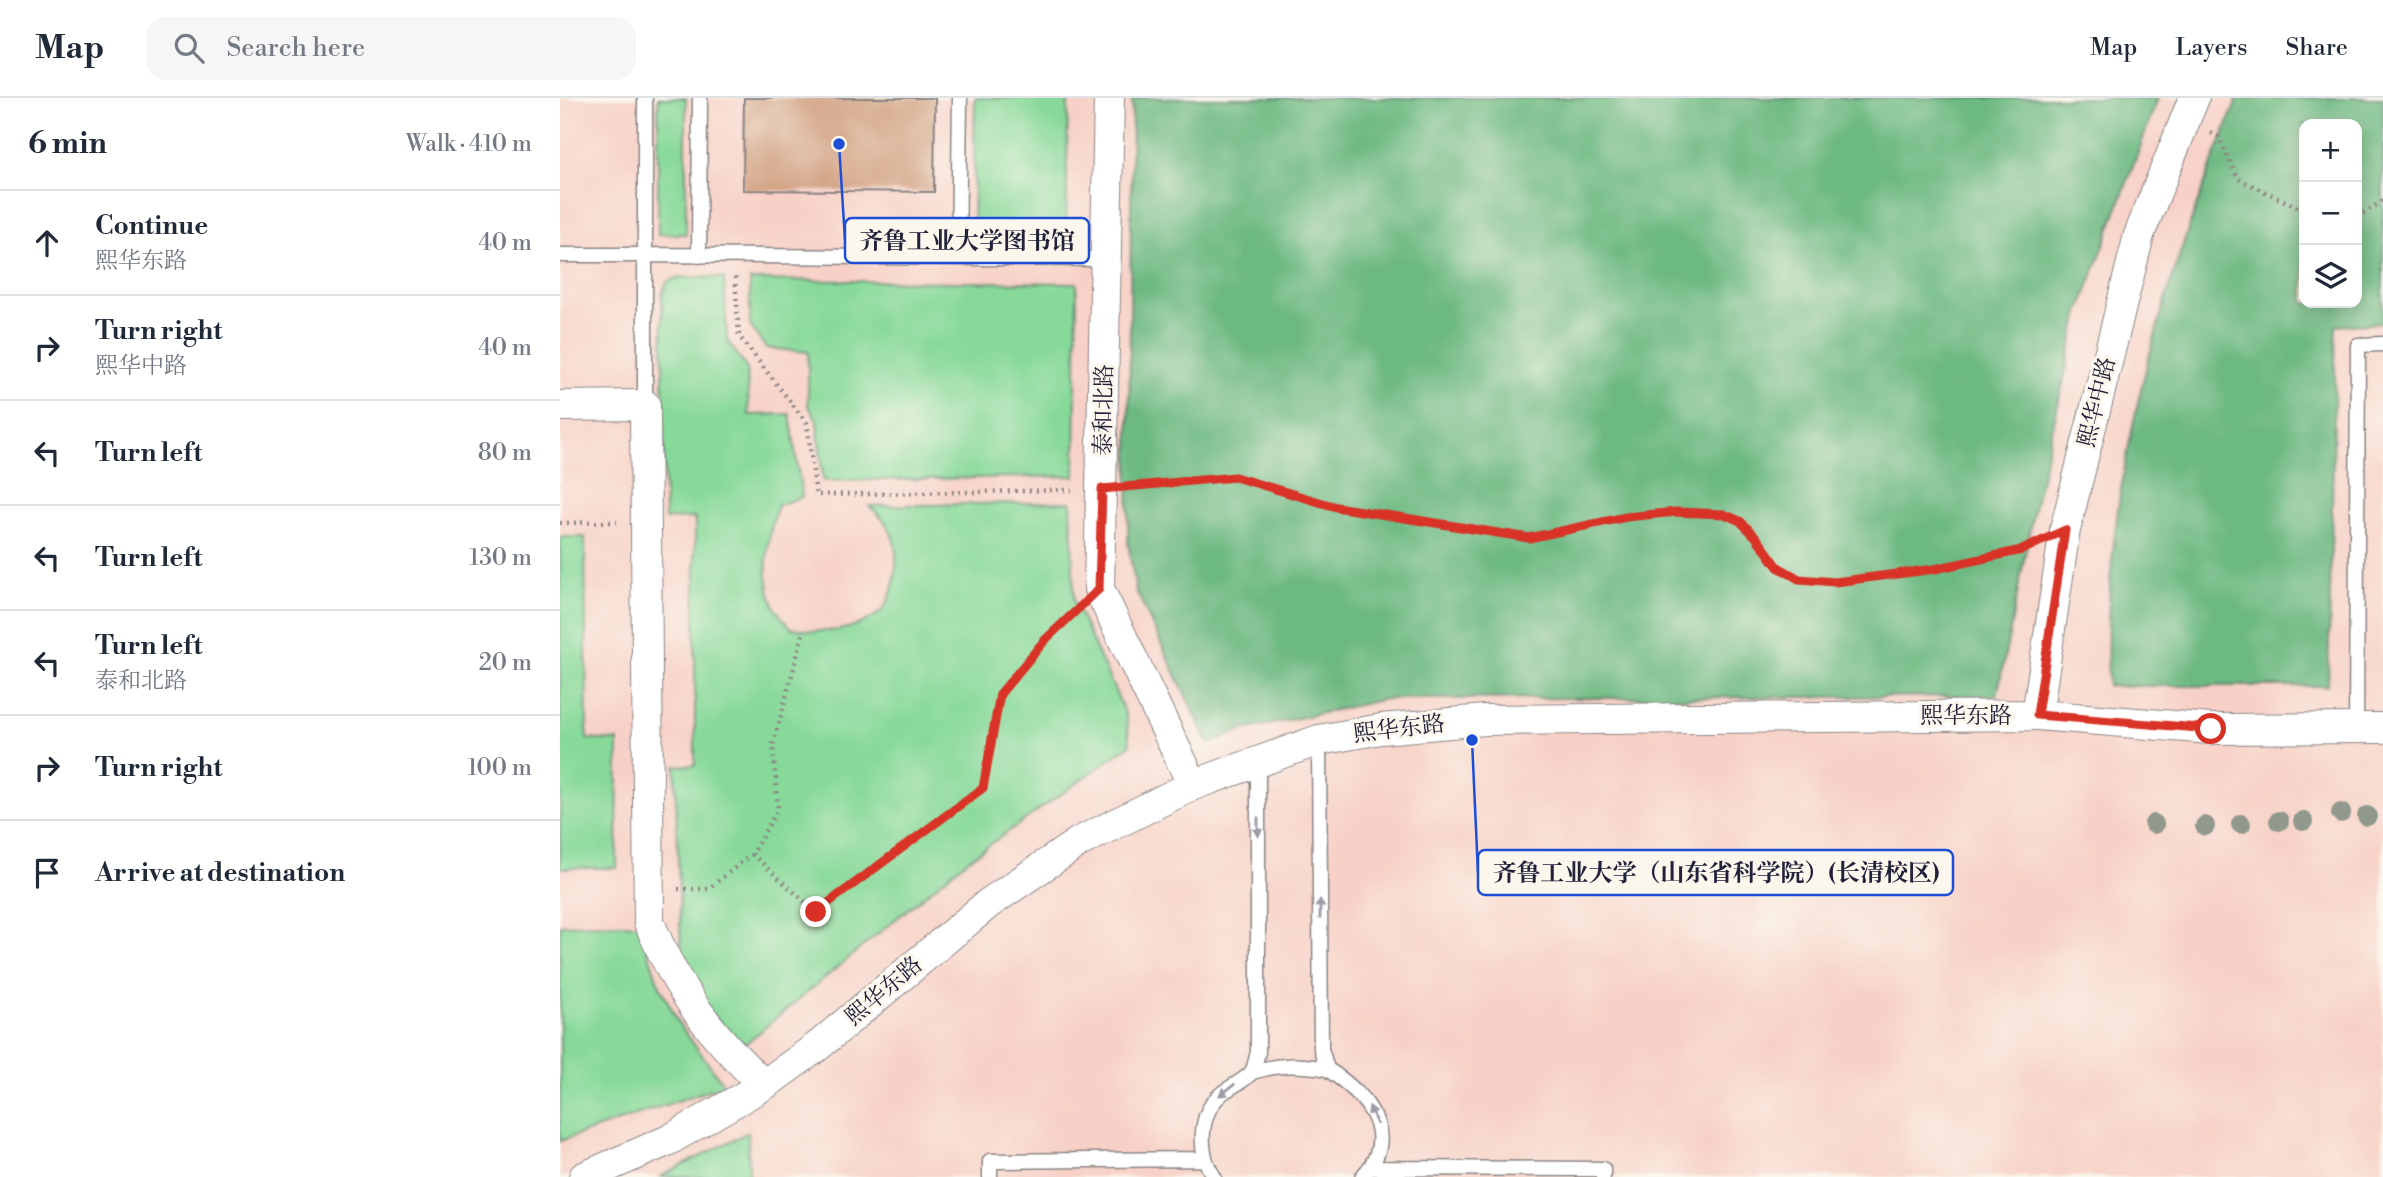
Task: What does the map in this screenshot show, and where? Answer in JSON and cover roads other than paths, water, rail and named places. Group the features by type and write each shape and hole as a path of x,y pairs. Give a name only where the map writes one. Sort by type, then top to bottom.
{"street":[{"name":"泰和北路","path":"1109,98 1108,260 1099,589 1193,785"},
{"name":"熙华中路","path":"2037,715 2065,530 2138,235 2190,108"},
{"path":"560,406 645,405 649,922 668,968 695,1010 724,1048 764,1085"},
{"name":"熙华东路","path":"584,1177 669,1140 764,1085 818,1046 989,903 1079,842 1193,785 1258,759 1319,740 1381,729 1485,720 2037,715 2211,729 2369,728"}],"lane":[{"path":"645,98 645,405"},
{"path":"699,256 700,98"},
{"path":"958,258 960,98"},
{"path":"560,255 1108,260"},
{"path":"2369,728 2358,345 2383,344"},
{"path":"1319,740 1321,1049 1327,1069"},
{"path":"1252,1072 1258,1052 1258,759"},
{"path":"1214,1177 1205,1159 1202,1136 1207,1114 1218,1097 1252,1072 1277,1065 1327,1069 1351,1084 1370,1105 1378,1127 1378,1150 1366,1172 1603,1169 1603,1177"},
{"path":"990,1177 990,1160 1205,1159"}],"place":[{"name":"齐鲁工业大学图书馆","path":"839,144"},
{"name":"齐鲁工业大学（山东省科学院）(长清校区)","path":"1472,740"}]}
